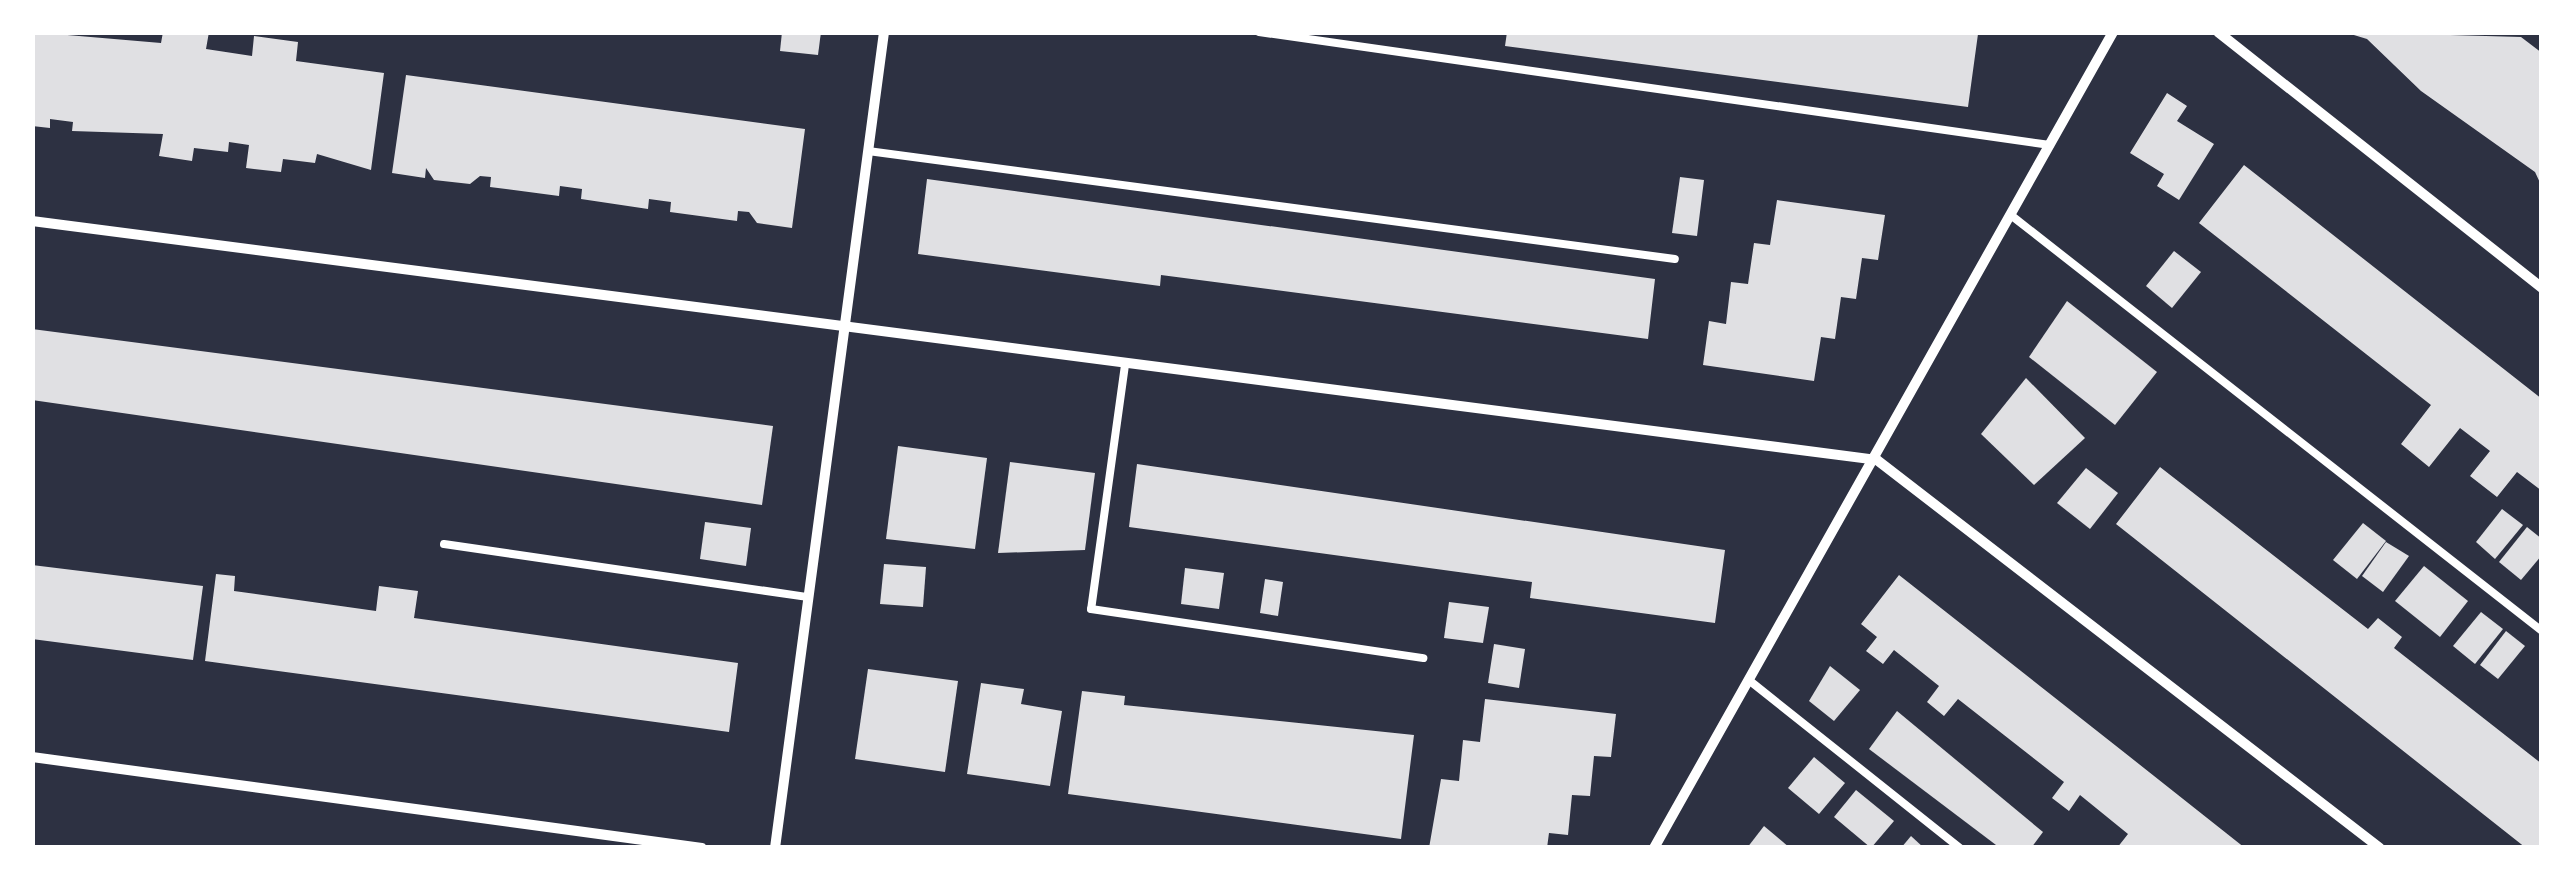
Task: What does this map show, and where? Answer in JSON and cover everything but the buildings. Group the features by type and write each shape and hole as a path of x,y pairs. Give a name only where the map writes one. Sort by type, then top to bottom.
{"street":[{"path":"775,848 884,32"},
{"path":"1654,848 1877,460 2112,32"},
{"path":"2218,32 2542,288"},
{"path":"32,221 844,330 1877,460 2380,848"},
{"path":"32,757 702,848"}],"lane":[{"path":"1259,32 2050,145"},
{"path":"868,151 1675,259"},
{"path":"2012,216 2542,631"},
{"path":"1125,366 1091,609 1423,658"},
{"path":"444,544 808,597"},
{"path":"1750,682 1960,848"}]}
